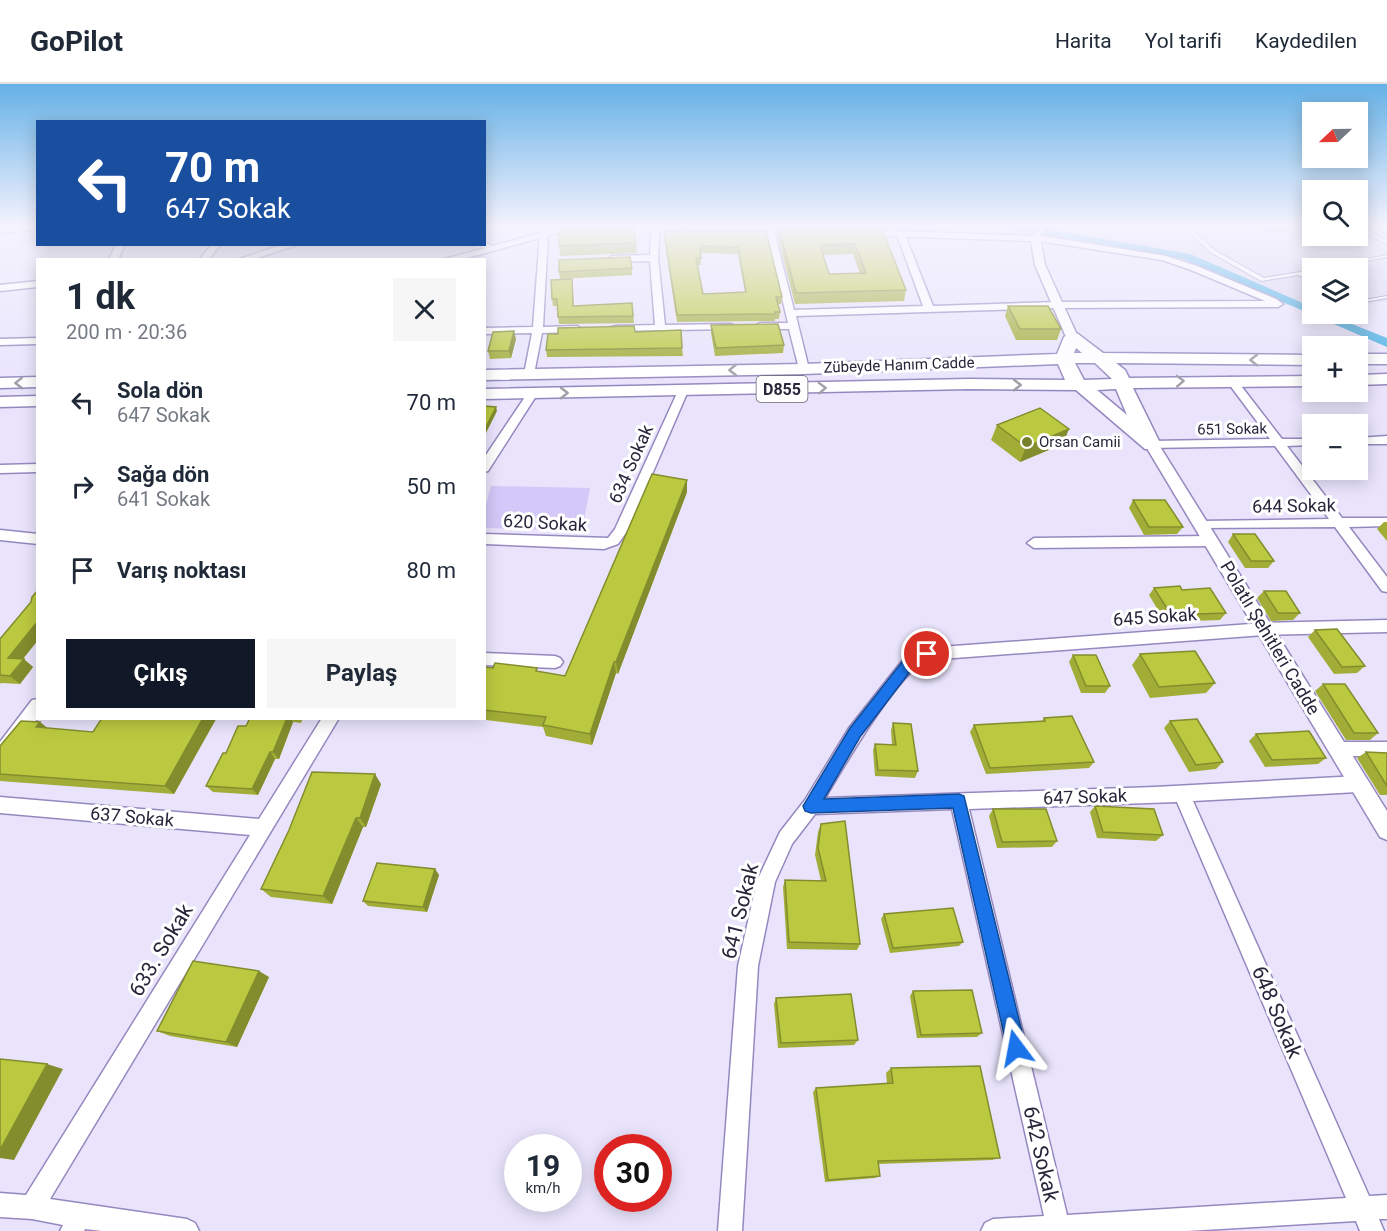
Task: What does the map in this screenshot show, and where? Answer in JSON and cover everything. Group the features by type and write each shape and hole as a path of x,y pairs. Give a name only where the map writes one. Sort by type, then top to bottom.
{"highway":[{"path":"1072,337 1119,374 1121,384 1152,445 1080,385 1068,371 1064,358 1072,337"},
{"name":"Zübeyde Hanım Cadde","path":"486,375 804,369 1100,357 1302,360"},
{"path":"1368,359 1387,359"},
{"path":"1368,380 1387,379"},
{"name":"Zübeyde Hanım Cadde","path":"486,394 969,384 1080,385 1231,380 1302,381"},
{"path":"0,383 36,382"},
{"path":"0,402 36,401"}],"street":[{"path":"530,374 538,330 541,279"},
{"path":"656,279 660,328"},
{"path":"782,279 804,369"},
{"path":"918,279 929,309"},
{"path":"1046,279 1072,337"},
{"path":"791,313 1056,304 1278,304 1219,279"},
{"path":"0,288 36,284"},
{"path":"605,329 794,326"},
{"path":"486,331 583,329"},
{"path":"0,342 36,340"},
{"path":"1231,380 1387,587"},
{"name":"634 Sokak","path":"604,544 618,537 682,391"},
{"path":"486,465 533,393"},
{"path":"1368,441 1387,440"},
{"name":"651 Sokak","path":"1152,445 1302,442"},
{"name":"Polatlı Şehitleri Cadde","path":"1152,445 1387,830"},
{"path":"0,469 36,468"},
{"name":"644 Sokak","path":"1201,525 1387,522"},
{"path":"1,537 36,539"},
{"name":"620 Sokak","path":"486,539 604,544"},
{"path":"1034,543 1211,541"},
{"name":"645 Sokak","path":"927,654 1264,629 1387,626"},
{"name":"641 Sokak","path":"730,1231 748,966 766,881 786,838 811,806 855,733 907,665 927,654"},
{"path":"486,659 555,662"},
{"path":"0,754 36,708"},
{"name":"633. Sokak","path":"32,1207 330,720"},
{"path":"1337,749 1387,749"},
{"name":"647 Sokak","path":"811,806 1182,794 1358,784"},
{"name":"648 Sokak","path":"1182,794 1372,1231"},
{"name":"642 Sokak","path":"959,801 1058,1227"},
{"name":"637 Sokak","path":"0,806 264,828"},
{"path":"0,1205 32,1207 76,1224 187,1231"},
{"path":"993,1231 1387,1206"}],"lane":[{"path":"1368,300 1387,297"}],"shaded area":[{"path":"1214,279 1302,279 1302,307 1278,304"},
{"path":"1368,279 1387,279 1387,301 1368,304"},
{"path":"491,486 590,488 582,531 486,528 486,504"}],"building":[{"path":"572,279 573,306 632,303 633,316 558,317 557,299 552,299 551,280"},
{"path":"671,279 700,279 703,294 746,292 744,279 778,279 782,297 776,297 780,312 775,312 775,314 677,315"},
{"path":"792,279 901,279 906,290 796,293"},
{"path":"1008,306 1048,306 1061,329 1020,329"},
{"path":"778,324 784,345 716,348 711,325"},
{"path":"634,326 635,332 681,330 682,348 546,350 548,334 558,334 558,328"},
{"path":"514,331 509,351 488,351 493,332"},
{"path":"486,406 496,407 486,427"},
{"path":"1040,408 1069,429 1026,447 997,425"},
{"path":"652,474 687,480 616,662 614,662 590,734 543,725 546,717 486,710 486,667 493,668 495,663 537,668 536,671 565,676"},
{"path":"1133,500 1165,500 1183,527 1149,527"},
{"path":"1233,534 1255,534 1274,561 1251,561"},
{"path":"1180,586 1182,590 1210,588 1226,613 1171,615 1154,588"},
{"path":"1264,591 1286,591 1300,613 1278,613"},
{"path":"36,592 36,623 8,658 24,659 10,676 0,675 0,639 31,602"},
{"path":"1337,629 1365,666 1342,667 1315,630"},
{"path":"1195,651 1215,683 1159,687 1140,654"},
{"path":"1073,655 1096,655 1110,686 1086,686"},
{"path":"1323,684 1345,684 1378,733 1354,733"},
{"path":"1072,716 1094,762 990,768 974,725 1045,721 1044,718"},
{"path":"1197,719 1223,762 1196,765 1170,721"},
{"path":"101,720 202,720 165,786 0,774 0,746 21,721 40,722 36,727 93,732"},
{"path":"249,720 286,720 273,752 270,752 252,789 206,786 223,753 226,753 238,726 246,726"},
{"path":"893,723 911,724 918,771 878,770 875,744 896,745"},
{"path":"1309,731 1326,758 1272,760 1256,734"},
{"path":"1366,752 1387,753 1387,786"},
{"path":"312,772 375,774 360,818 356,818 323,896 261,889 289,830"},
{"path":"1095,806 1154,809 1163,835 1103,832"},
{"path":"993,809 1046,809 1057,841 1002,842"},
{"path":"845,821 860,944 789,942 785,880 826,881 818,848 821,824"},
{"path":"377,863 435,869 423,907 363,901"},
{"path":"953,908 963,942 893,948 884,914"},
{"path":"193,961 259,971 226,1042 157,1031"},
{"path":"972,990 982,1033 921,1035 913,991"},
{"path":"851,994 858,1040 781,1043 776,998"},
{"path":"0,1059 47,1064 0,1150"},
{"path":"980,1066 1000,1158 878,1161 880,1176 828,1180 816,1088 893,1083 891,1068"}],"waterway":[{"path":"1238,279 1302,307"},
{"path":"1341,324 1387,343"}],"place":[{"name":"Orsan Camii","path":"1027,442"}],"route":[{"path":"927,654 907,665 855,733 811,806 959,801 1016,1048"}]}
